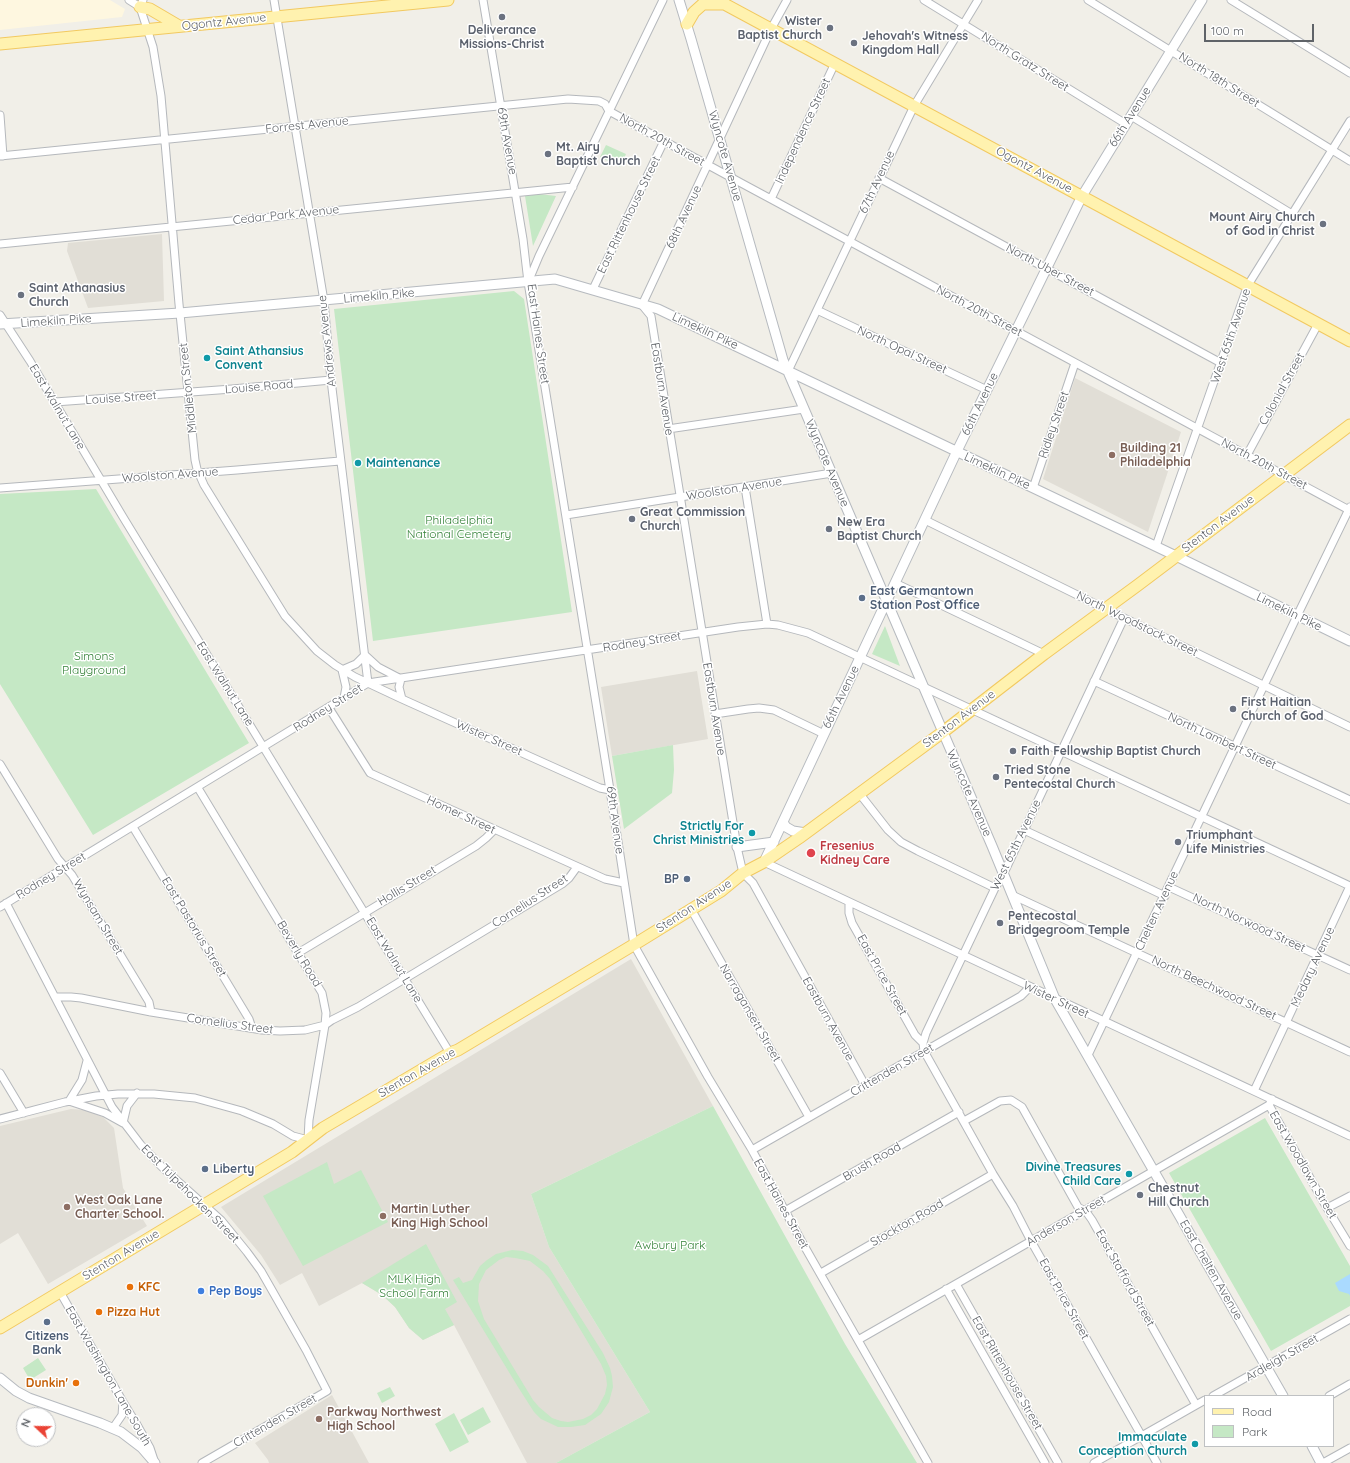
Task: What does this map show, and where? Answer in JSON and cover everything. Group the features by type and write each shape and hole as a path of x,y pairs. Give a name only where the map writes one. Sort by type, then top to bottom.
{"main road":[{"name":"Ogontz Avenue","path":"0,44 277,17 379,3 448,0"},
{"path":"687,24 694,12 703,4 721,2"},
{"name":"Ogontz Avenue","path":"721,2 1350,341"},
{"path":"142,3 179,26"},
{"name":"Stenton Avenue","path":"0,1328 292,1152 323,1128 450,1053 458,1050 634,945 721,891 743,874 764,862 806,833 943,732 1044,654 1350,425"}],"street":[{"path":"129,0 142,3"},
{"name":"Andrews Avenue","path":"274,0 324,301 340,460 368,684"},
{"name":"69th Avenue","path":"483,0 524,238 528,282"},
{"name":"East Haines Street","path":"595,695 528,282 539,256 663,0"},
{"name":"Wyncote Avenue","path":"679,0 788,371 1056,999"},
{"name":"68th Avenue","path":"642,305 771,29 787,0"},
{"name":"North Gratz Street","path":"924,0 1292,214"},
{"name":"67th Avenue","path":"788,371 914,106 978,0"},
{"name":"North 18th Street","path":"1088,0 1350,160"},
{"name":"66th Avenue","path":"764,862 986,390 1082,196 1202,0"},
{"path":"1231,0 1350,73"},
{"name":"Middleton Street","path":"142,3 147,29 153,47 160,96 188,393 195,460 199,473 221,513 285,616 317,651 342,670 368,684"},
{"name":"Independence Street","path":"771,199 835,63"},
{"name":"Forrest Avenue","path":"1,156 568,99 599,101 606,104 609,111"},
{"name":"North 20th Street","path":"609,111 1198,429 1349,508"},
{"path":"0,115 1,156"},
{"name":"West 65th Avenue","path":"1156,546 1248,285 1350,121"},
{"name":"East Rittenhouse Street","path":"593,290 664,141"},
{"name":"North Uber Street","path":"879,178 1221,362"},
{"name":"Cedar Park Avenue","path":"0,244 573,187"},
{"name":"Limekiln Pike","path":"3,324 180,313 555,279 658,309 1156,546 1350,641"},
{"name":"Eastburn Avenue","path":"642,305 651,316 701,632 737,847 743,874 753,883 865,1085"},
{"name":"North Opal Street","path":"817,310 986,390"},
{"name":"East Walnut Lane","path":"0,315 3,324 55,402 100,480 450,1053"},
{"name":"Colonial Street","path":"1247,455 1318,324"},
{"name":"Ridley Street","path":"1033,488 1075,363"},
{"name":"Louise Road","path":"188,393 331,380"},
{"name":"Louise Street","path":"55,402 188,393"},
{"path":"668,429 804,409"},
{"name":"Woolston Avenue","path":"0,488 199,473 340,460"},
{"name":"Woolston Avenue","path":"566,515 832,473"},
{"path":"745,487 767,624"},
{"name":"Chelten Avenue","path":"1088,1055 1138,953 1297,616 1347,522 1349,508"},
{"name":"North Woodstock Street","path":"925,520 1350,727"},
{"path":"895,583 1044,654"},
{"name":"West 65th Avenue","path":"924,1051 926,1033 995,888 1003,875 1124,618"},
{"name":"Rodney Street","path":"3,905 368,684 588,651 701,632 767,624 790,628 808,634 1350,886"},
{"path":"344,698 346,687 342,670 356,664 365,654 385,672 401,679 399,687 402,699"},
{"name":"North Lambert Street","path":"1094,681 1350,800"},
{"name":"Wister Street","path":"368,684 600,788 610,790"},
{"name":"69th Avenue","path":"595,695 634,945"},
{"name":"Homer Street","path":"330,708 370,773 577,867 605,879 624,883"},
{"path":"715,714 759,708 774,710 824,734"},
{"name":"Wynsam Street","path":"0,764 58,859 72,875 149,1002 150,1012"},
{"name":"Beverly Road","path":"198,788 322,993 326,1013 325,1024 309,1120 308,1140"},
{"path":"859,793 888,830 900,842 995,888"},
{"path":"783,822 786,827 793,831 806,833"},
{"name":"East Pastorius Street","path":"133,827 249,1019 252,1028"},
{"name":"Hollis Street","path":"298,953 476,846 494,830"},
{"path":"1024,830 1165,896"},
{"path":"737,847 774,842"},
{"name":"Wister Street","path":"764,862 1254,1091 1271,1102 1350,1136"},
{"name":"Cornelius Street","path":"55,998 81,998 150,1012 262,1030 305,1030 325,1024 349,1013 562,884 569,878 577,867"},
{"name":"Medary Avenue","path":"1254,1091 1350,886"},
{"name":"North Norwood Street","path":"1169,887 1350,970"},
{"name":"North Beechwood Street","path":"1012,895 1350,1052"},
{"name":"East Price Street","path":"849,903 849,914 852,922 915,1035 924,1043"},
{"name":"East Tulpehocken Street","path":"3,905 55,998 105,1095 123,1123 137,1141 162,1167 233,1234 261,1271 306,1350 327,1391"},
{"name":"Narragansett Street","path":"691,909 809,1117"},
{"name":"East Haines Street","path":"634,945 708,1077 752,1150 928,1463"},
{"name":"Crittenden Street","path":"752,1150 1021,996 1030,987"},
{"name":"East Chelten Avenue","path":"1056,999 1282,1395"},
{"name":"East Price Street","path":"924,1051 1157,1463"},
{"path":"69,1102 82,1080 88,1061"},
{"path":"0,1073 24,1113"},
{"path":"69,1102 105,1113 123,1123 127,1106 136,1093"},
{"path":"0,1119 105,1095 136,1093 179,1096 213,1102 242,1111 273,1124 293,1136 308,1140"},
{"name":"East Stafford Street","path":"964,1121 1000,1101 1007,1100 1016,1102 1022,1107 1078,1207 1090,1216 1196,1405"},
{"name":"Anderson Street","path":"858,1340 1155,1171 1271,1102"},
{"name":"East Woodlawn Street","path":"1271,1102 1327,1208 1350,1246"},
{"name":"Brush Road","path":"785,1211 959,1112"},
{"name":"Stockton Road","path":"821,1273 993,1174"},
{"path":"1327,1208 1350,1196"},
{"name":"East Rittenhouse Street","path":"956,1284 1058,1463"},
{"name":"East Rittenhouse Street","path":"946,1289 1044,1463"},
{"name":"East Washington Lane South","path":"60,1292 150,1448 155,1463"},
{"name":"Ardleigh Street","path":"1215,1395 1350,1319"},
{"path":"0,1378 16,1391 29,1398 113,1428 135,1442 155,1463"},
{"path":"1331,1395 1350,1384"},
{"name":"Crittenden Street","path":"202,1463 327,1391"},
{"path":"1094,1463 1204,1401"},
{"path":"113,1428 122,1415 123,1402"},
{"path":"1313,1447 1322,1463 1350,1448"}],"shaded area":[{"path":"0,0 110,0 125,9 122,17 0,30"},
{"path":"162,234 164,301 88,308 67,251 68,243"},
{"name":"Building 21 Philadelphia","path":"1075,378 1181,432 1148,532 1043,479"},
{"path":"697,671 708,739 612,756 601,687"},
{"name":"Martin Luther King High School","path":"631,959 713,1106 531,1194 549,1247 650,1412 556,1463 527,1463 454,1325 423,1340 409,1328 395,1307 382,1295 362,1283 319,1306 302,1273 280,1285 261,1255 221,1207"},
{"name":"West Oak Lane Charter School.","path":"71,1109 86,1110 103,1117 114,1128 123,1188 147,1226 48,1284 18,1233 0,1244 0,1126"},
{"name":"Parkway Northwest High School","path":"332,1395 369,1463 269,1463 255,1443"}],"green space":[{"path":"606,145 626,154 620,167 600,157"},
{"path":"539,194 556,196 533,246 525,196"},
{"name":"Philadelphia National Cemetery","path":"514,291 524,299 572,612 373,641 334,309"},
{"name":"Simons Playground","path":"96,489 249,743 93,835 0,684 0,494"},
{"path":"885,626 900,666 872,654"},
{"path":"673,745 674,770 672,793 624,829 612,756"},
{"name":"Awbury Park","path":"713,1106 845,1344 917,1463 556,1463 650,1412 549,1247 531,1194"},
{"path":"1265,1118 1350,1266 1350,1306 1271,1351 1169,1173"},
{"path":"327,1162 334,1184 361,1170 388,1222 303,1266 263,1196"},
{"name":"MLK High School Farm","path":"426,1244 457,1302 445,1309 454,1325 423,1340 409,1328 395,1307 382,1295 362,1283"},
{"path":"512,1250 523,1251 533,1255 548,1266 603,1353 610,1368 613,1387 609,1402 601,1414 585,1425 558,1427 541,1419 534,1412 453,1280 459,1277 463,1283 472,1280 480,1266 496,1254","holes":["506,1257 530,1261 543,1271 550,1279 601,1364 606,1376 607,1385 605,1394 597,1409 591,1415 583,1419 568,1422 561,1421 552,1418 539,1407 533,1400 484,1319 478,1301 479,1284 486,1270 499,1260"]},
{"path":"38,1358 46,1370 30,1380 23,1368"},
{"path":"390,1387 395,1396 382,1403 377,1393"},
{"path":"483,1407 491,1422 468,1435 460,1420"},
{"path":"454,1413 469,1442 450,1452 435,1424"}],"water":[{"path":"1350,1274 1350,1296 1349,1294 1339,1291 1335,1283"}],"place":[{"name":"Deliverance Missions-Christ","path":"502,17"},
{"name":"Wister Baptist Church","path":"830,28"},
{"name":"Jehovah's Witness Kingdom Hall","path":"854,43"},
{"name":"Mt. Airy Baptist Church","path":"548,154"},
{"name":"Mount Airy Church of God in Christ","path":"1323,224"},
{"name":"Saint Athanasius Church","path":"21,295"},
{"name":"Saint Athansius Convent","path":"207,358"},
{"name":"Building 21 Philadelphia","path":"1112,455"},
{"name":"Maintenance","path":"358,463"},
{"name":"Great Commission Church","path":"632,519"},
{"name":"New Era Baptist Church","path":"829,529"},
{"name":"East Germantown Station Post Office","path":"862,598"},
{"name":"First Haitian Church of God","path":"1233,709"},
{"name":"Faith Fellowship Baptist Church","path":"1013,751"},
{"name":"Tried Stone Pentecostal Church","path":"996,777"},
{"name":"Strictly For Christ Ministries","path":"752,833"},
{"name":"Triumphant Life Ministries","path":"1178,842"},
{"name":"Fresenius Kidney Care","path":"811,853"},
{"name":"BP","path":"687,879"},
{"name":"Pentecostal Bridgegroom Temple","path":"1000,923"},
{"name":"Liberty","path":"205,1169"},
{"name":"Divine Treasures Child Care","path":"1129,1174"},
{"name":"Chestnut Hill Church","path":"1140,1195"},
{"name":"West Oak Lane Charter School.","path":"67,1207"},
{"name":"Martin Luther King High School","path":"383,1216"},
{"name":"KFC","path":"130,1287"},
{"name":"Pep Boys","path":"201,1291"},
{"name":"Pizza Hut","path":"99,1312"},
{"name":"Citizens Bank","path":"47,1322"},
{"name":"Dunkin'","path":"76,1383"},
{"name":"Parkway Northwest High School","path":"319,1419"},
{"name":"Immaculate Conception Church","path":"1195,1444"}]}
